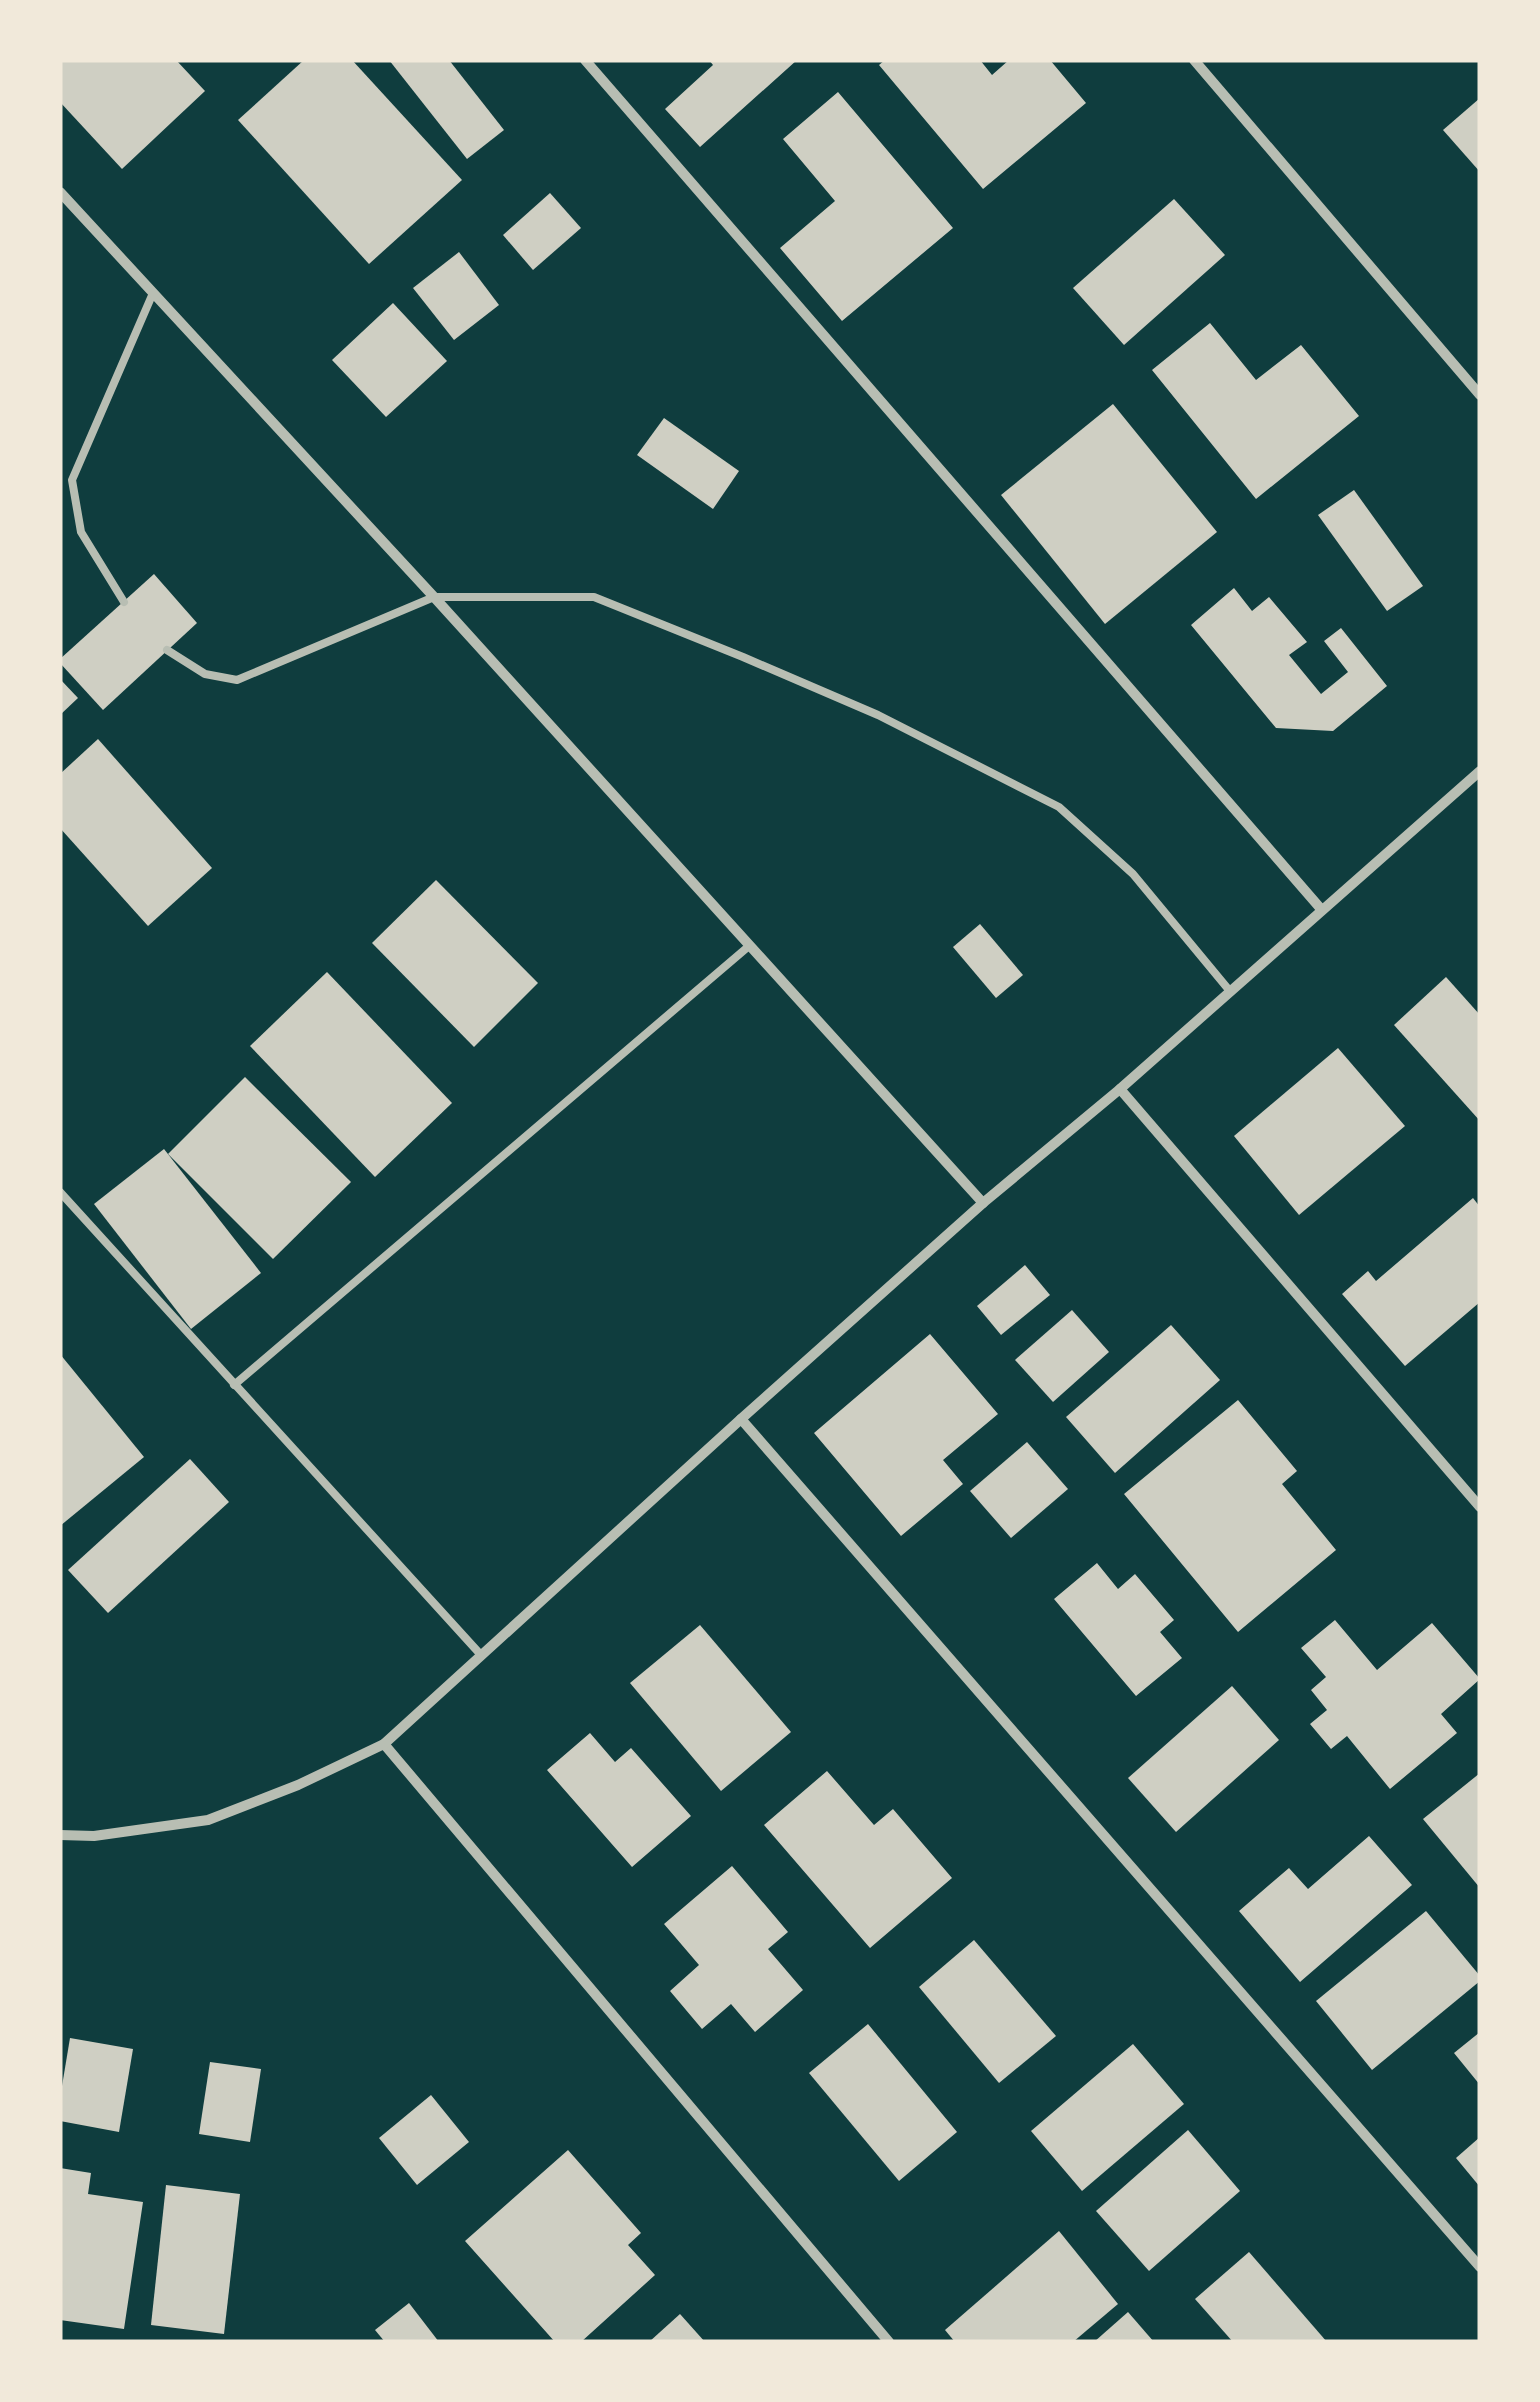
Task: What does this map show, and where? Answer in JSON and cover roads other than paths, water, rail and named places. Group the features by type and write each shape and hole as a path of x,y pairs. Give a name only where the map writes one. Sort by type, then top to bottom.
{"street":[{"path":"586,60 1322,909"},
{"path":"1194,60 1480,394"},
{"path":"60,192 434,597 983,1204"},
{"path":"60,1835 94,1836 208,1820 298,1785 384,1744 741,1418 1480,771"},
{"path":"1120,1088 1480,1508"},
{"path":"741,1418 1480,2267"},
{"path":"384,1744 888,2342"}],"lane":[{"path":"124,602 82,532 72,480 153,293"},
{"path":"168,650 205,674 237,680 434,597 594,597 744,656 878,715 1059,807 1133,874 1230,990"},
{"path":"234,1385 749,946"},
{"path":"60,1192 481,1655"}]}
